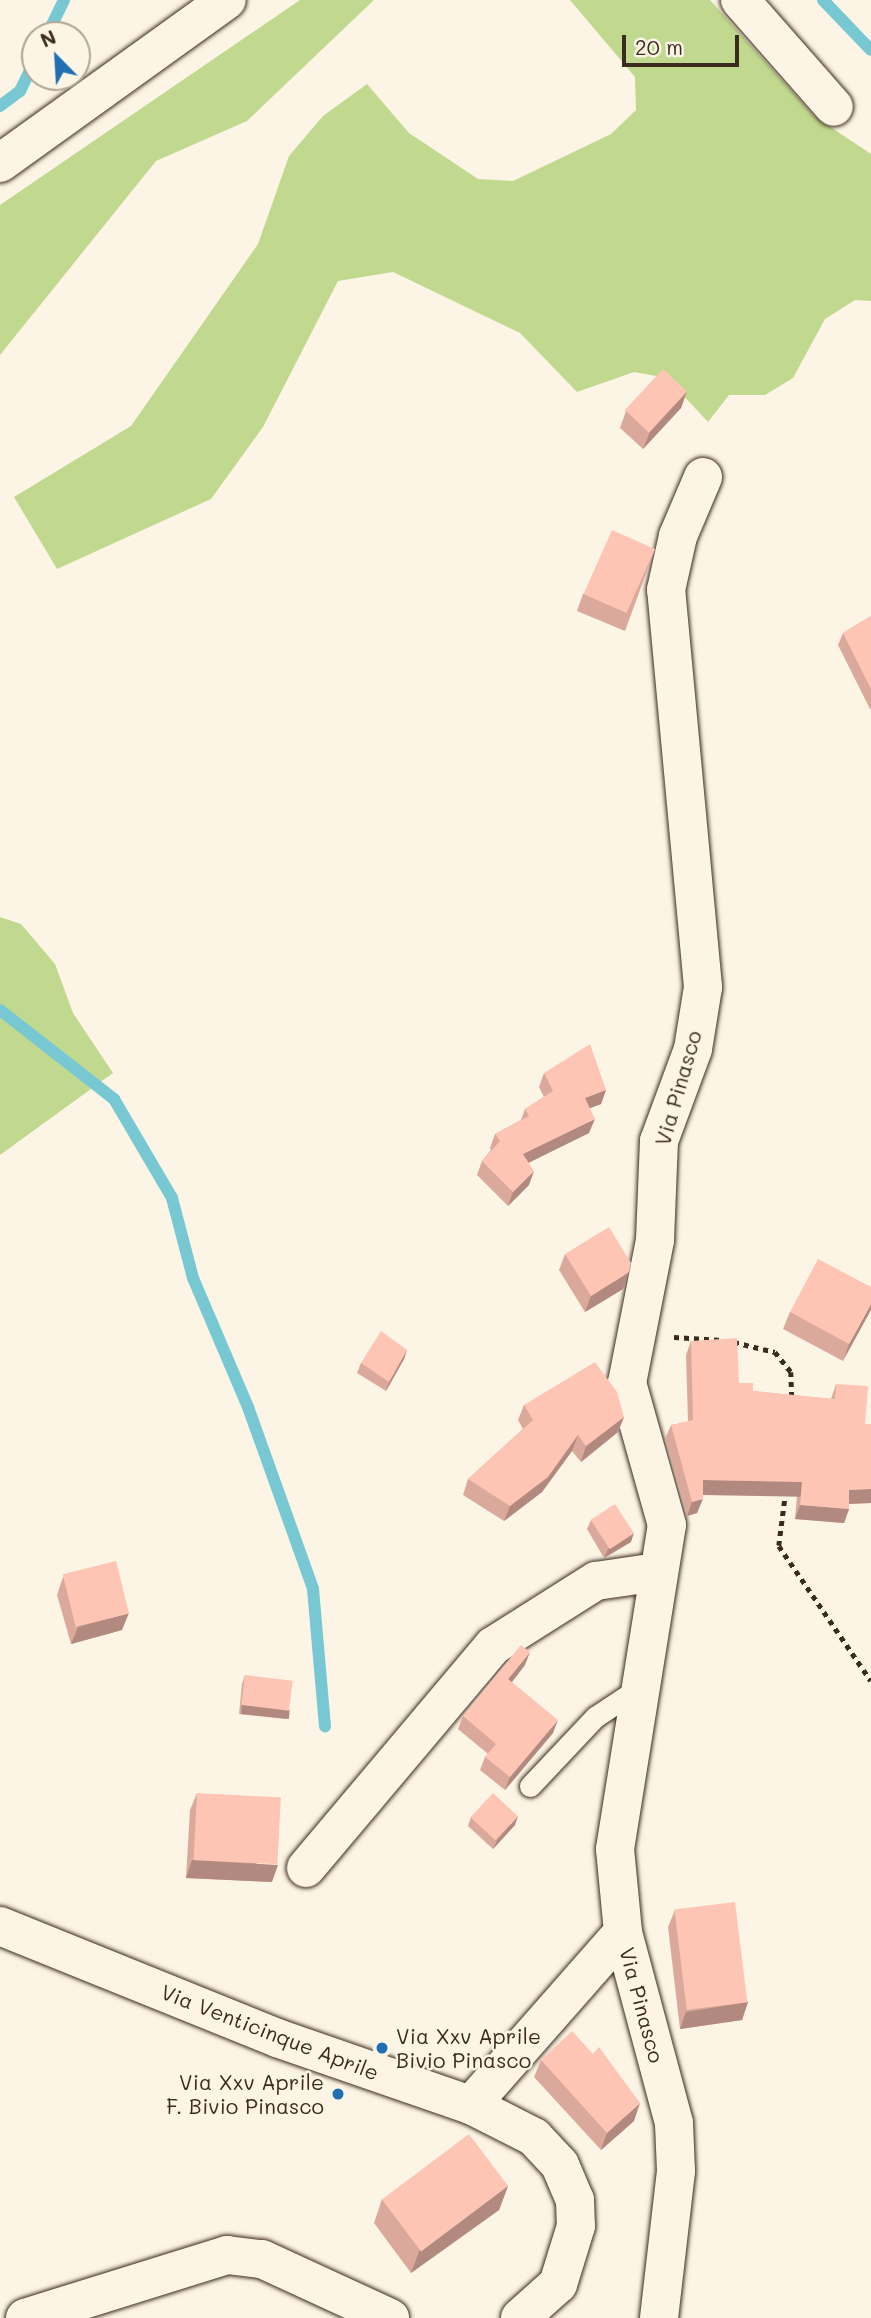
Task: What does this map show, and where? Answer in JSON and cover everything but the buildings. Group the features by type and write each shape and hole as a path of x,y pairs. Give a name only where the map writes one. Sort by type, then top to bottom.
{"street":[{"path":"0,163 227,0"},
{"path":"740,0 834,107"},
{"name":"Via Pinasco","path":"659,2318 676,2171 674,2123 623,1932 615,1849 636,1690 667,1525 627,1382 655,1240 659,1141 693,1049 703,987 666,590 678,536 703,477"},
{"path":"306,1868 493,1646 596,1581 658,1572"},
{"name":"Via Venticinque Aprile","path":"0,1926 277,2038 471,2105 534,2137 560,2165 575,2200 572,2250 558,2284 520,2318"},
{"path":"471,2105 623,1932"},
{"path":"25,2318 227,2255 262,2259 390,2318"}],"lane":[{"path":"530,1786 595,1717 636,1690"}],"path":[{"path":"633,1345 667,1337 775,1352 795,1385 790,1413"},
{"path":"787,1483 779,1546 871,1681"}],"green space":[{"path":"300,0 374,0 247,121 156,161 0,355 0,205"},
{"path":"570,0 710,0 814,116 871,154 871,301 855,300 825,319 793,378 765,395 729,395 708,422 667,378 634,372 577,392 520,333 393,272 338,281 263,427 211,499 57,569 14,497 131,426 258,244 289,156 323,116 367,84 409,133 478,179 513,181 611,134 636,110 635,77"},
{"path":"0,917 21,924 55,964 73,1013 113,1073 0,1155"}],"waterway":[{"path":"54,21 64,0"},
{"path":"823,0 871,50"},
{"path":"0,106 21,89"},
{"path":"0,1010 114,1099 172,1198 193,1278 248,1407 313,1589 325,1726"}],"place":[{"name":"Via Xxv Aprile Bivio Pinasco","path":"382,2048"},
{"name":"Via Xxv Aprile F. Bivio Pinasco","path":"338,2094"}]}
